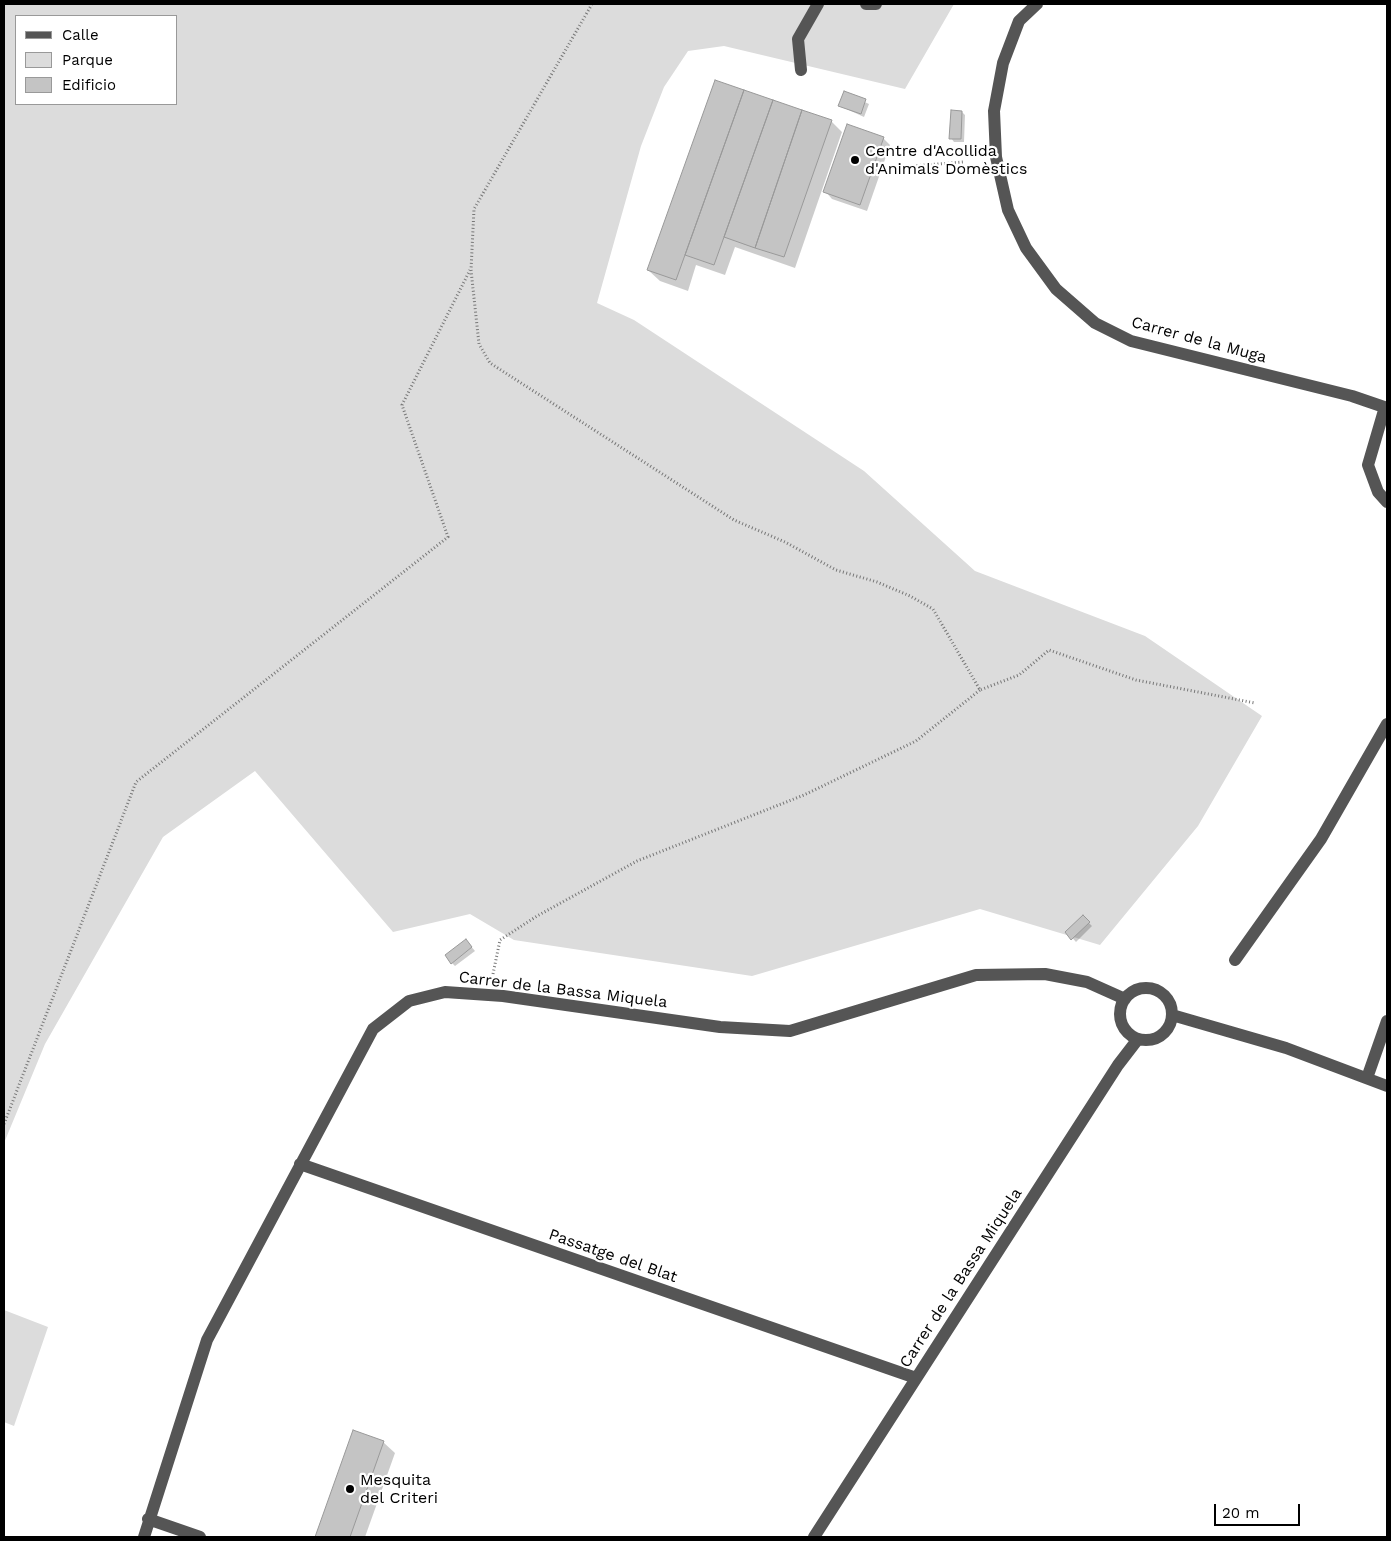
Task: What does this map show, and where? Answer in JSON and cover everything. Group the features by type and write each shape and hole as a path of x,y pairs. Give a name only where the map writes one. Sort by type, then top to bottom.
{"street":[{"path":"801,70 798,39 818,4"},
{"path":"866,4 876,4"},
{"name":"Carrer de la Muga","path":"1037,4 1020,22 1003,63 994,111 996,157 1012,217 1026,248 1056,289 1096,324 1131,341 1352,396 1386,407"},
{"path":"1386,407 1368,465 1378,492 1387,502"},
{"path":"1235,960 1321,839 1387,724"},
{"name":"Carrer de la Bassa Miquela","path":"144,1537 148,1519 207,1340 373,1029 409,1001 445,992 489,995 720,1027 790,1031 976,975 1045,974 1087,982 1125,999"},
{"path":"1140,989 1152,989 1167,998 1172,1015 1169,1027 1161,1036 1150,1040 1138,1039 1128,1032 1122,1022 1121,1010 1125,999 1140,989"},
{"path":"1172,1015 1286,1048 1387,1086"},
{"path":"1367,1078 1387,1020"},
{"name":"Carrer de la Bassa Miquela","path":"814,1537 1118,1065 1138,1039"},
{"name":"Passatge del Blat","path":"300,1164 916,1378"},
{"path":"148,1519 200,1537"}],"path":[{"path":"592,4 474,208 471,270 479,344 490,363 734,520 784,542 836,570 877,582 910,596 933,609 980,690"},
{"path":"913,166 963,162"},
{"path":"4,1124 136,782 448,537 402,405 471,270"},
{"path":"489,995 500,940 529,921 637,861 804,795 916,741 980,690 1019,676 1049,650 1136,680 1255,703"}],"green space":[{"path":"4,4 954,4 905,89 724,46 688,51 664,87 641,146 597,303 634,320 864,471 975,571 1145,636 1262,716 1198,826 1100,945 980,909 752,976 514,940 470,914 393,932 255,771 163,837 45,1044 4,1143"},
{"path":"4,1310 48,1327 14,1426 4,1422"}],"building":[{"path":"715,80 744,90 676,280 647,270"},
{"path":"744,90 773,100 714,265 685,255"},
{"path":"844,91 866,99 861,114 838,106"},
{"path":"773,100 802,110 755,248 724,237"},
{"path":"802,110 832,120 784,257 755,248"},
{"path":"951,110 962,111 961,139 949,139"},
{"name":"Centre d'Acollida d'Animals Domèstics","path":"847,124 884,137 860,205 823,192"},
{"path":"1083,915 1090,922 1071,940 1065,932"},
{"path":"466,939 472,947 451,964 445,955"},
{"name":"Mesquita del Criteri","path":"353,1430 384,1441 350,1537 315,1537"}],"place":[{"name":"Centre d'Acollida d'Animals Domèstics","path":"855,160"},
{"name":"Mesquita del Criteri","path":"350,1489"}]}
